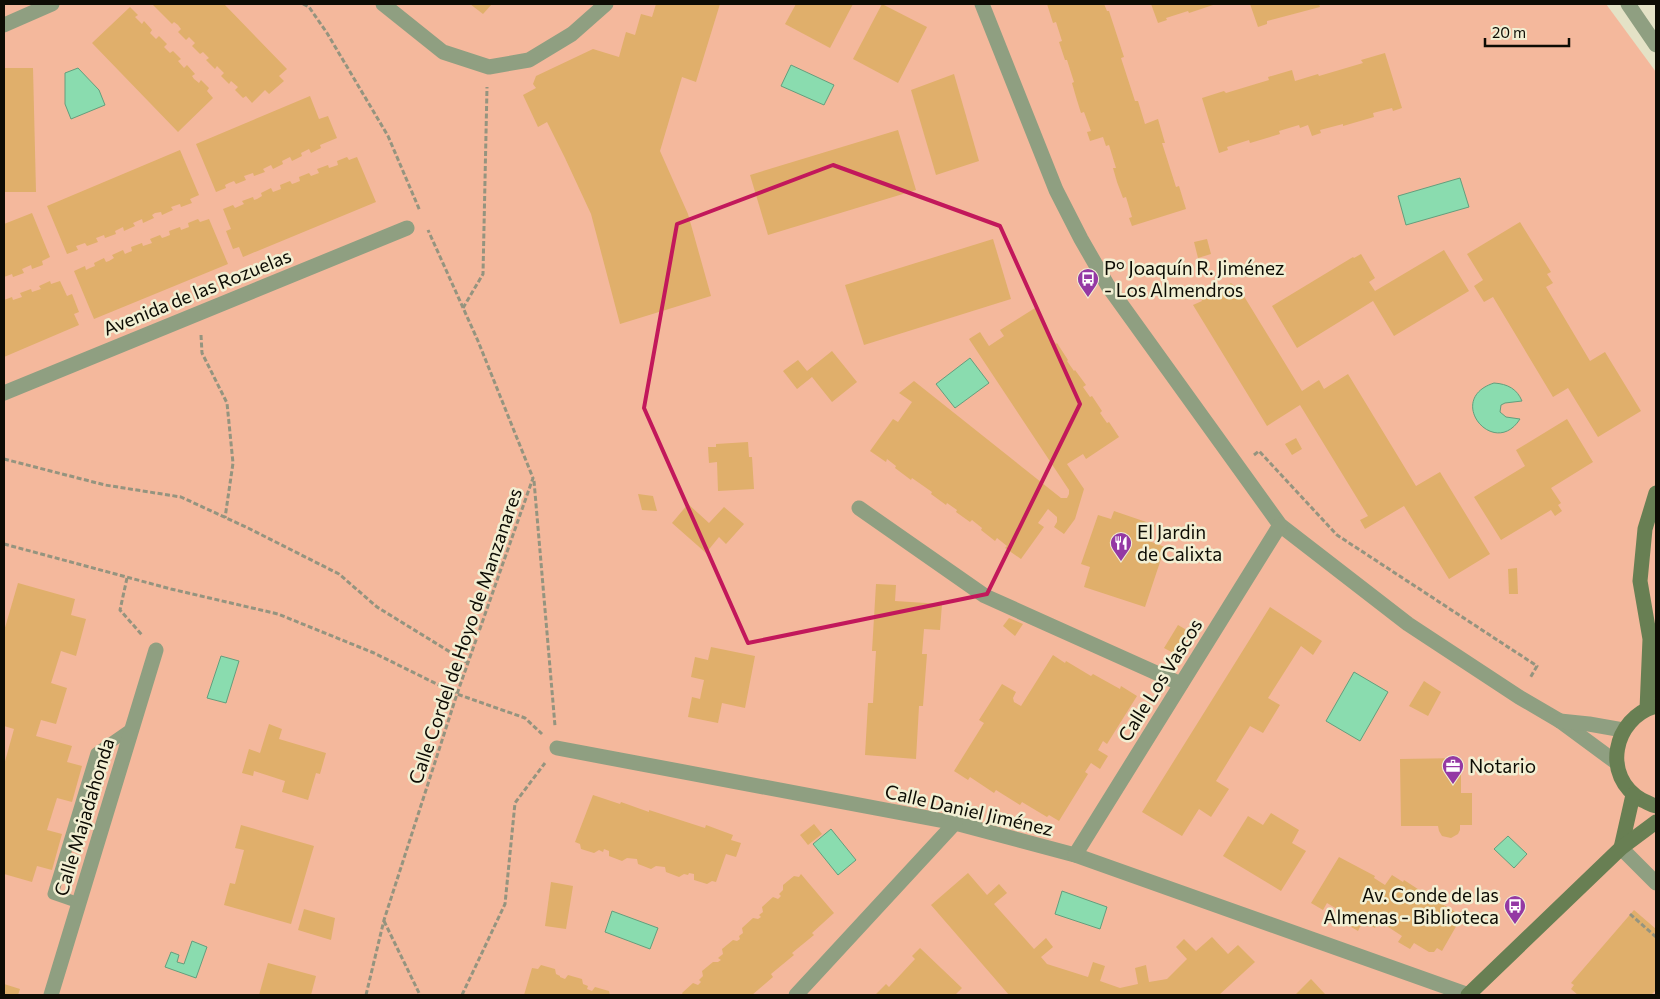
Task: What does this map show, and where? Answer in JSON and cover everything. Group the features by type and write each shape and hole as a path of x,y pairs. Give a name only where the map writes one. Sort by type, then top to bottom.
{"main road":[{"path":"1656,493 1645,529 1640,581 1653,644 1652,707 1634,717 1623,730 1617,746 1616,763 1622,780 1633,795 1656,806"},
{"path":"1621,848 1633,795"},
{"path":"1468,995 1621,848 1656,822"}],"street":[{"path":"4,25 52,4"},
{"path":"383,4 443,52 489,67 529,60 572,34 606,4"},
{"path":"982,4 1056,190 1081,239 1108,286 1280,525 1408,624 1560,721 1616,763"},
{"path":"1628,4 1656,45"},
{"name":"Avenida de las Rozuelas","path":"4,393 407,228"},
{"path":"859,508 985,596 1182,684"},
{"name":"Calle Los Vascos","path":"1075,855 1280,525"},
{"name":"Calle Majadahonda","path":"51,995 156,650"},
{"path":"1560,721 1623,730"},
{"name":"Calle Daniel Jiménez","path":"557,748 955,823 1075,855 1468,995"},
{"path":"796,995 955,823"},
{"path":"1621,848 1656,882"}],"lane":[{"path":"79,903 53,894 96,752 132,728"}],"path":[{"path":"303,4 309,7 327,33 388,136 421,213"},
{"path":"463,308 483,274 487,83 489,67"},
{"name":"Calle Cordel de Hoyo de Manzanares","path":"366,995 384,920 468,664 533,478 478,341 424,221"},
{"path":"195,314 200,326 202,353 227,402 234,463 225,518"},
{"path":"1239,466 1259,452 1336,535 1537,666 1527,683"},
{"path":"4,459 105,485 181,497 339,574 377,607 468,664"},
{"path":"462,995 505,904 515,803 557,748 533,478"},
{"path":"4,544 127,578 278,614 374,654 458,694 525,718 557,748"},
{"path":"127,578 120,610 156,650"},
{"path":"1630,914 1656,937"},
{"path":"384,920 420,995"}],"highlighted area":[{"path":"833,165 1000,226 1080,404 987,594 748,643 644,408 677,224"}],"shaded area":[{"path":"4,4 1606,4 1656,72 1656,995 4,995"},
{"path":"791,65 834,85 824,105 781,86"},
{"path":"78,68 99,90 105,105 71,119 65,104 65,73"},
{"path":"1460,178 1469,207 1406,225 1398,196"},
{"path":"970,358 989,383 955,408 936,384"},
{"path":"1494,383 1511,388 1522,401 1501,405 1500,412 1506,417 1520,419 1509,430 1498,433 1487,430 1473,412 1473,401 1480,391"},
{"path":"221,656 239,661 226,703 207,698"},
{"path":"1354,672 1388,692 1360,741 1326,721"},
{"path":"831,829 856,860 838,875 813,844"},
{"path":"1508,836 1527,854 1514,868 1494,849"},
{"path":"1062,891 1107,907 1100,929 1055,914"},
{"path":"612,911 658,928 650,949 605,932"},
{"path":"192,941 207,947 196,978 165,967 171,952 179,955 177,962 184,964"}],"building":[{"path":"152,4 224,4 287,69 279,76 284,81 269,94 265,90 252,103 246,96 243,98 235,90 238,87 231,81 229,84 221,76 224,73 217,66 215,69 206,60 209,58 203,52 200,54 192,46 195,43 189,37 186,40 178,32 181,29 178,25 174,22 172,24"},
{"path":"470,4 492,4 483,14"},
{"path":"656,4 720,4 696,82 682,77 660,151 688,214 711,296 620,324 591,214 547,122 538,127 523,95 536,88 533,84 536,76 593,49 619,57 626,32 635,35 641,14 652,17"},
{"path":"796,4 853,4 830,48 785,24"},
{"path":"882,4 927,27 898,83 853,59"},
{"path":"1047,4 1104,4 1107,11 1109,11 1124,57 1121,58 1135,101 1138,101 1145,124 1158,119 1165,143 1162,143 1176,187 1179,186 1186,209 1132,226 1129,218 1132,217 1126,197 1123,198 1117,182 1113,168 1116,168 1109,145 1106,146 1103,137 1090,141 1087,132 1091,131 1084,112 1081,113 1072,83 1074,82 1059,42 1062,41 1056,22 1053,23"},
{"path":"1151,4 1216,4 1166,18 1167,20 1158,23"},
{"path":"1250,4 1319,4 1320,7 1267,21 1267,24 1258,27"},
{"path":"130,7 138,15 135,17 142,24 144,21 152,30 150,33 156,39 159,36 167,44 164,47 170,53 173,51 181,59 178,61 184,68 187,65 195,74 192,76 194,79 199,83 201,80 209,88 207,91 213,98 178,132 92,43"},
{"path":"1385,53 1402,108 1393,111 1392,108 1373,113 1374,117 1320,130 1321,133 1312,136 1308,125 1300,128 1299,125 1279,131 1280,134 1250,143 1249,140 1227,147 1228,150 1219,153 1202,98 1269,80 1268,77 1292,70 1295,81 1318,74 1319,76 1363,63 1361,60"},
{"path":"4,68 33,68 36,192 4,192"},
{"path":"954,74 979,161 936,175 911,90"},
{"path":"310,96 319,119 328,116 337,138 320,145 321,148 311,153 309,149 301,153 302,156 292,161 290,157 282,161 283,164 273,169 271,165 263,169 265,172 254,176 253,173 244,176 246,180 236,184 234,181 229,183 225,185 226,188 216,192 196,144"},
{"path":"898,130 916,190 768,235 750,175"},
{"path":"180,150 199,195 190,199 192,203 181,207 180,204 171,207 173,210 162,215 161,212 155,213 152,215 154,218 143,223 142,219 133,223 135,226 124,231 123,227 115,231 116,234 105,238 104,235 96,238 98,242 87,246 85,243 76,246 78,250 67,254 47,206"},
{"path":"347,157 349,160 357,157 376,202 243,257 239,247 233,249 226,231 231,229 223,209 233,205 235,208 244,204 242,201 253,197 254,200 257,199 262,196 261,193 271,188 273,192 281,189 280,185 290,181 292,184 300,181 299,177 309,173 311,176 319,173 317,169 328,165 329,168 338,165 337,161"},
{"path":"32,213 50,257 42,261 43,265 32,269 31,265 22,269 24,273 13,277 12,274 4,277 4,224"},
{"path":"198,219 200,222 209,219 228,264 94,319 74,271 85,266 86,270 95,266 94,263 104,258 106,262 109,261 114,258 112,255 123,250 125,254 132,251 131,247 142,243 143,246 152,243 150,239 160,235 162,238 170,235 169,231 180,227 181,230 189,227 188,223"},
{"path":"1520,222 1551,272 1547,274 1553,283 1546,287 1590,361 1605,352 1641,411 1598,437 1568,388 1553,397 1493,297 1484,302 1474,286 1483,280 1467,254"},
{"path":"993,239 1011,299 864,345 845,285"},
{"path":"1207,239 1211,254 1198,258 1194,242"},
{"path":"1444,250 1469,291 1394,336 1373,301 1297,348 1272,306 1361,254 1375,278 1369,282 1375,291"},
{"path":"50,281 51,284 60,281 67,296 72,294 79,312 74,314 79,325 4,357 4,300 12,297 13,300 22,297 20,293 31,289 32,292 41,289 39,286"},
{"path":"1231,283 1242,293 1302,391 1319,380 1324,389 1348,374 1416,486 1440,472 1490,554 1449,579 1404,506 1365,529 1360,520 1368,516 1300,405 1267,426 1193,305 1202,301 1200,297 1206,293 1209,296"},
{"path":"1035,308 1046,325 1044,326 1057,343 1067,361 1086,385 1083,387 1090,397 1092,396 1102,411 1100,413 1119,437 1086,459 1083,454 1067,464 1084,489 1075,519 1064,534 1054,527 1057,517 1048,509 1038,523 1044,527 1021,559 1005,548 1007,546 997,538 995,541 981,530 982,528 972,520 970,522 956,512 957,510 947,503 946,505 931,494 932,492 912,478 911,480 895,468 896,466 887,459 886,462 870,451 893,419 898,422 912,402 899,393 914,381 1061,498 1067,498 1069,490 969,339 980,332 989,346 1004,336 1000,330"},
{"path":"832,351 857,382 832,402 812,377 797,389 783,371 798,360 807,371"},
{"path":"1567,419 1593,462 1551,488 1561,503 1558,505 1562,511 1555,516 1551,510 1501,540 1474,497 1525,466 1516,450"},
{"path":"1296,438 1302,449 1292,455 1285,444"},
{"path":"748,442 749,457 752,457 754,489 718,491 717,462 709,463 708,447 716,447 716,444"},
{"path":"638,494 653,496 657,511 642,510"},
{"path":"688,504 709,523 724,507 744,524 726,544 719,537 706,553 672,523"},
{"name":"El Jardin de Calixta","path":"1114,511 1155,525 1149,541 1165,547 1145,607 1084,587 1090,567 1081,564 1098,515 1111,519"},
{"path":"1517,568 1518,594 1509,594 1508,569"},
{"path":"18,583 75,599 71,615 86,619 76,656 61,651 51,683 67,688 56,724 41,720 36,736 72,746 67,762 82,766 72,802 57,798 47,830 62,834 52,870 37,866 32,882 4,874 4,765 14,729 4,726 4,631"},
{"path":"876,584 896,585 895,601 942,604 940,630 924,629 922,654 927,654 923,706 919,706 916,759 865,755 868,703 873,703 876,651 872,651"},
{"path":"1270,607 1322,641 1313,655 1301,646 1268,698 1280,705 1263,733 1250,726 1216,781 1229,789 1211,817 1199,809 1182,836 1142,812"},
{"path":"1009,618 1023,624 1015,636 1003,626"},
{"path":"1178,625 1190,632 1177,655 1164,648"},
{"path":"711,647 755,656 745,708 722,703 718,723 688,717 692,697 700,699 704,680 691,677 695,657 708,660"},
{"path":"1053,655 1091,676 1093,674 1120,689 1121,686 1137,696 1107,744 1103,741 1098,750 1108,756 1100,769 1091,763 1085,772 1088,774 1059,821 1049,815 1047,817 1022,802 1020,805 996,790 994,793 970,777 968,780 954,771 984,723 979,720 1002,684 1016,692 1013,698 1014,702 1021,706"},
{"path":"1424,681 1441,692 1428,716 1409,706"},
{"path":"269,724 282,729 279,739 326,753 320,774 316,773 308,800 282,792 285,781 254,771 253,776 242,773 249,749 260,753"},
{"path":"1461,758 1461,793 1472,793 1472,825 1460,825 1458,834 1451,838 1442,836 1438,826 1401,826 1400,759"},
{"path":"593,795 705,828 706,825 733,835 731,840 741,843 736,857 726,854 716,882 712,881 707,884 694,880 694,874 684,874 679,877 666,872 665,867 656,866 651,869 638,864 637,859 627,858 622,861 609,856 609,851 604,849 603,852 599,850 594,853 581,849 580,844 575,842"},
{"path":"1271,813 1299,830 1292,843 1306,851 1281,891 1223,856 1248,816 1263,825"},
{"path":"814,824 822,834 808,845 800,835"},
{"path":"241,825 314,846 291,924 224,905 230,883 235,884 244,850 235,848"},
{"path":"1339,857 1375,876 1374,878 1385,885 1392,875 1403,882 1404,880 1438,903 1462,916 1442,951 1437,948 1434,952 1429,952 1414,943 1410,949 1398,942 1402,936 1379,921 1375,928 1363,921 1358,931 1346,924 1350,917 1327,903 1323,910 1311,903"},
{"path":"968,873 987,895 999,884 1007,893 994,904 1034,949 1046,938 1053,947 1041,957 1047,964 1088,977 1093,962 1105,966 1100,981 1120,988 1138,984 1135,968 1146,965 1149,982 1167,979 1187,959 1176,947 1184,939 1196,951 1212,937 1228,954 1238,945 1255,962 1219,995 1009,995 931,905"},
{"path":"801,874 834,913 812,933 814,935 792,953 794,955 771,974 773,977 752,995 683,995 682,993 693,983 698,985 701,982 699,980 703,976 702,971 713,962 721,960 718,958 723,954 722,949 733,940 737,941 740,939 739,936 743,933 742,928 753,918 758,919 761,917 759,915 763,912 762,907 773,897 778,899 781,896 779,894 783,890 783,885 794,876 799,877"},
{"path":"551,882 573,886 566,929 545,926"},
{"path":"304,909 335,918 331,940 298,930"},
{"path":"1634,910 1656,929 1656,990 1651,995 1578,995 1571,989 1574,985 1571,983"},
{"path":"920,948 962,988 955,995 875,995 886,984 889,987 915,959 912,956"},
{"path":"268,963 316,976 311,995 259,995"},
{"path":"541,965 555,969 556,974 565,979 568,975 582,979 583,984 588,986 587,989 592,991 595,987 609,991 610,995 524,995 532,968 538,969"},
{"path":"1311,979 1324,995 1295,995"},
{"path":"4,984 20,989 18,995 4,995"}],"place":[{"name":"Pº Joaquín R. Jiménez - Los Almendros","path":"1088,298"},
{"name":"El Jardin de Calixta","path":"1121,562"},
{"name":"Notario","path":"1453,785"},
{"name":"Av. Conde de las Almenas - Biblioteca","path":"1515,925"}]}
